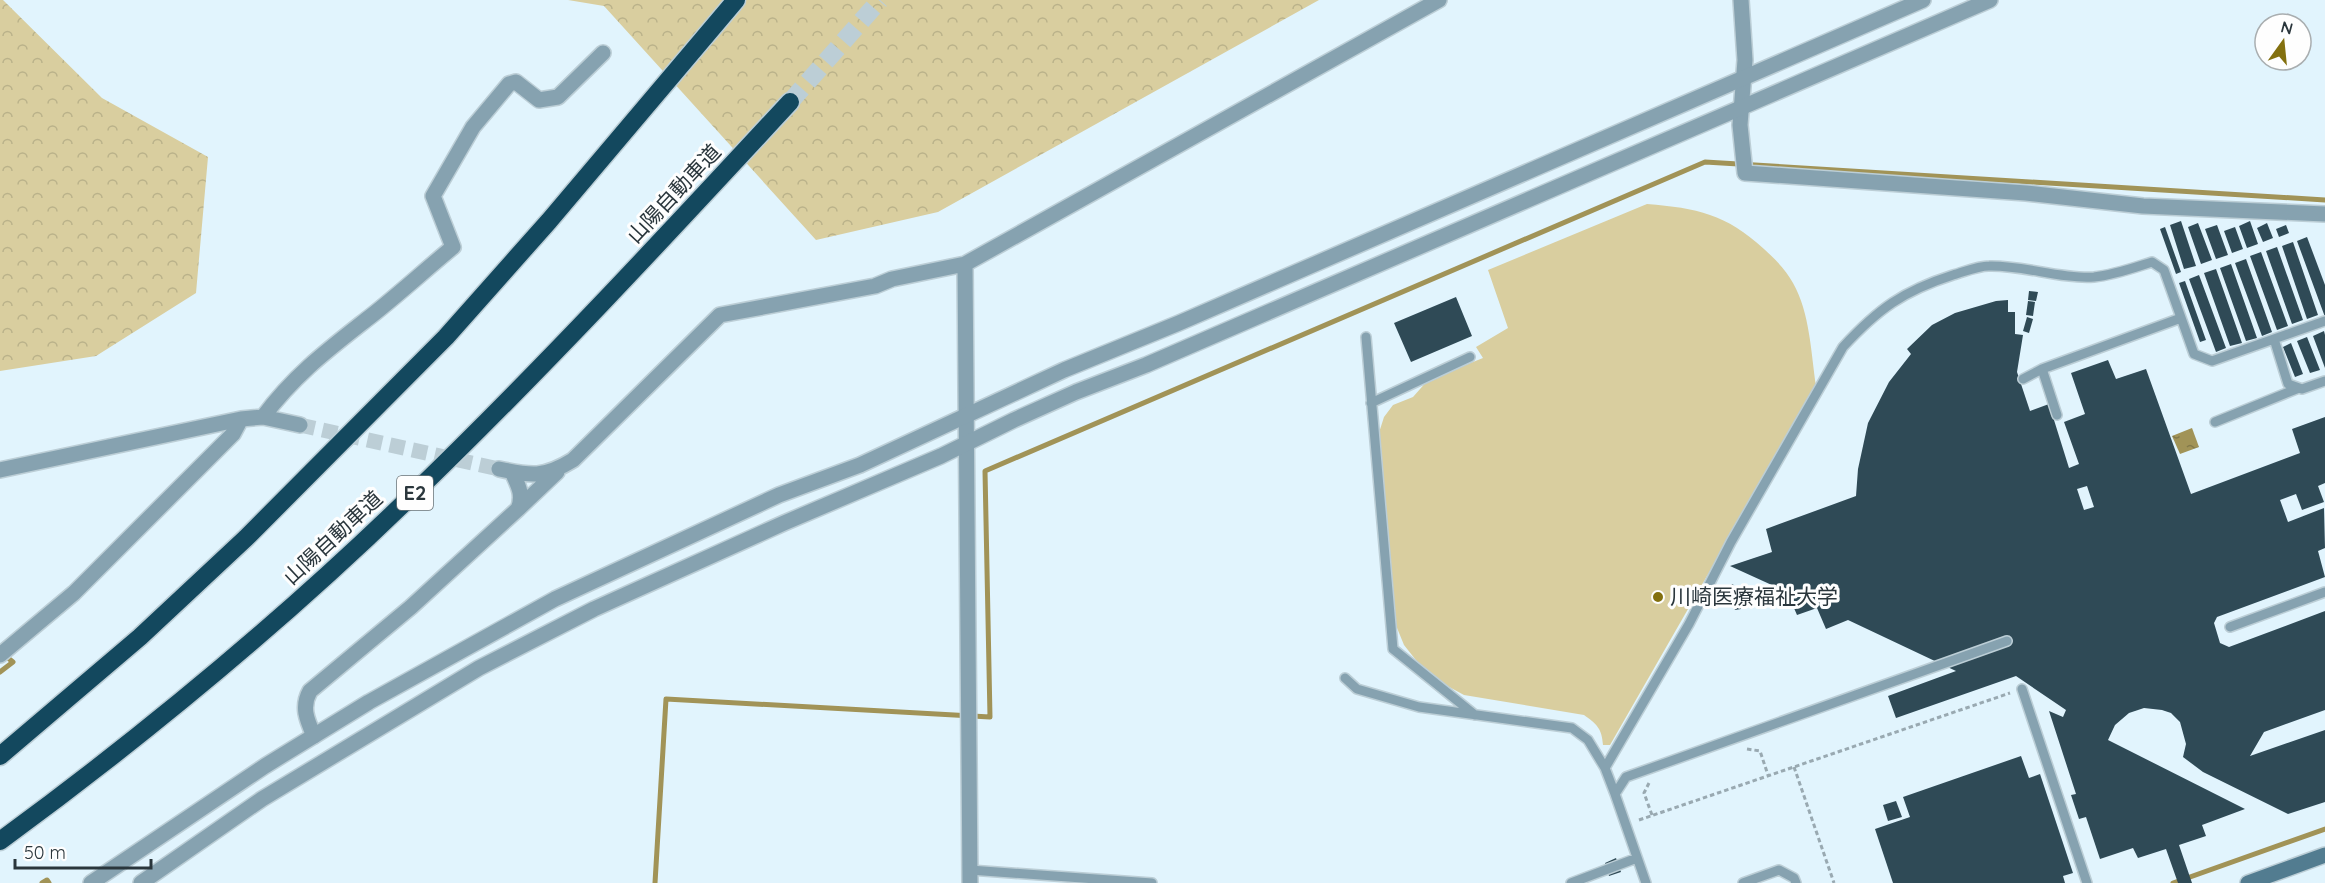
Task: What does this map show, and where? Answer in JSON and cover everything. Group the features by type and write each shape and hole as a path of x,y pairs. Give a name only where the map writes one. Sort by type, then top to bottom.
{"highway":[{"path":"0,756 140,637 238,546 446,337 549,221 736,0"},
{"name":"山陽自動車道","path":"0,841 81,782 191,694 307,593 405,503 618,289 790,102"}],"main road":[{"path":"2248,883 2325,855"}],"street":[{"path":"518,509 521,501 520,488 505,471 543,475 573,460 720,315 875,285 891,279 965,264 1439,0"},
{"path":"1741,0 1745,60 1740,125 1745,173 2026,193 2143,206 2325,214"},
{"path":"91,883 265,766 369,702 555,599 779,495 860,465 1064,370 1179,323 1923,0"},
{"path":"141,883 262,799 479,668 650,583 1076,392 1146,365 1990,0"},
{"path":"263,417 283,390 329,348 453,247 433,196 473,127 509,84 516,82 522,85 539,100 558,97 603,53"},
{"path":"965,264 970,877"},
{"path":"0,470 241,419 263,417 300,425"},
{"path":"0,655 74,593 233,434 241,419"},
{"path":"315,736 306,718 304,701 310,691 411,607 560,468"}],"lane":[{"path":"1605,768 1689,624 1731,542 1843,347 1865,323 1884,307 1920,286 1986,266 2025,268 2093,277 2124,271 2152,262 2164,270 2194,354 2212,362 2325,321"},
{"path":"2024,379 2042,369 2181,318"},
{"path":"1366,337 1393,649 1475,715"},
{"path":"2274,339 2288,384 2302,389 2325,381"},
{"path":"1371,403 1470,357"},
{"path":"2042,369 2057,415"},
{"path":"2215,422 2299,388"},
{"path":"2230,627 2325,592"},
{"path":"1615,794 1626,777 2007,641"},
{"path":"1345,678 1357,689 1419,707 1572,728 1588,740 1605,768 1646,883"},
{"path":"2022,689 2087,883"},
{"path":"1571,883 1637,858"},
{"path":"1743,883 1779,870 1794,878 1796,883"},
{"path":"970,877 1152,883"}],"path":[{"path":"1626,824 2022,689"},
{"path":"1743,748 1760,751 1768,775"},
{"path":"1794,767 1834,883"},
{"path":"1650,781 1644,793 1652,815"}],"green space":[{"path":"0,0 3,0 102,98 208,157 196,293 96,356 0,371"},
{"path":"568,0 1319,0 938,212 816,240 604,6"},
{"path":"1647,204 1696,211 1723,220 1750,237 1776,261 1793,283 1803,307 1816,386 1610,745 1603,745 1598,727 1584,715 1464,695 1440,682 1419,664 1404,645 1395,623 1377,439 1384,417 1393,405 1413,397 1428,380 1483,358 1476,347 1508,328 1488,270"}],"water":[{"path":"2192,428 2199,447 2180,454 2172,436"}],"building":[{"path":"2181,221 2196,266 2184,269 2170,225"},
{"path":"2250,221 2258,244 2247,248 2239,226"},
{"path":"2198,223 2212,260 2201,264 2188,227"},
{"path":"2267,223 2273,238 2263,242 2257,228"},
{"path":"2217,225 2228,255 2216,259 2205,229"},
{"path":"2286,225 2289,233 2279,237 2276,229"},
{"path":"2165,227 2181,272 2176,274 2160,229"},
{"path":"2235,227 2243,249 2232,253 2224,231"},
{"path":"2307,237 2325,285 2325,317 2297,241"},
{"path":"2293,242 2318,315 2307,319 2282,246"},
{"path":"2277,247 2303,320 2292,324 2266,251"},
{"path":"2261,252 2288,326 2277,330 2250,256"},
{"path":"2246,259 2272,332 2262,336 2235,263"},
{"path":"2231,264 2257,338 2246,341 2220,268"},
{"path":"2216,269 2242,343 2230,346 2204,273"},
{"path":"2199,275 2226,348 2216,352 2189,279"},
{"path":"2185,281 2206,340 2200,342 2179,283"},
{"path":"2029,291 2038,292 2036,301 2028,300"},
{"path":"1456,297 1472,336 1411,362 1394,323"},
{"path":"2008,300 2008,312 2015,312 2015,334 2023,335 2017,372 2030,411 2049,404 2069,468 2079,464 2064,422 2085,414 2071,373 2108,360 2116,379 2146,369 2191,494 2300,453 2292,429 2325,417 2325,483 2318,486 2324,502 2302,510 2296,494 2280,500 2288,522 2324,508 2325,548 2318,551 2325,577 2217,617 2214,623 2220,643 2229,647 2325,611 2325,710 2264,732 2250,756 2325,730 2325,802 2288,814 2203,772 2183,757 2186,744 2180,722 2171,713 2162,710 2144,708 2129,713 2115,725 2108,740 2245,809 2202,825 2206,836 2179,845 2192,883 2178,883 2166,849 2138,858 2133,848 2100,859 2086,817 2079,819 2071,795 2076,794 2049,711 2063,717 2066,710 2016,676 1896,718 1888,696 1956,671 1848,620 1826,629 1817,608 1797,615 1787,592 1730,566 1772,552 1766,529 1856,496 1858,469 1868,423 1889,382 1911,354 1907,349 1932,325 1955,313 1996,301","holes":["2087,486 2094,507 2084,510 2077,489"]},
{"path":"2028,301 2035,302 2033,316 2026,315"},
{"path":"2027,317 2033,319 2029,333 2023,331"},
{"path":"2324,331 2325,335 2325,368 2313,336"},
{"path":"2307,337 2320,370 2310,373 2297,341"},
{"path":"2291,343 2303,374 2295,377 2283,347"},
{"path":"1733,584 1741,609 1735,610 1727,587"},
{"path":"2021,756 2029,778 2040,774 2073,873 2063,876 2065,883 1893,883 1875,829 1910,817 1903,797"},
{"path":"1896,801 1902,817 1888,821 1883,805"},
{"path":"1616,858 1621,872 1609,876 1605,863"}],"waterway":[{"path":"655,883 666,699 990,717 985,471 1705,162 2325,200"},
{"path":"0,672 13,662 8,658"},
{"path":"2173,883 2325,829"},
{"path":"42,883 47,880 49,883"}],"tunnel":[{"path":"790,102 880,0"},
{"path":"300,425 499,469"}],"place":[{"name":"川崎医療福祉大学","path":"1658,597"}]}
